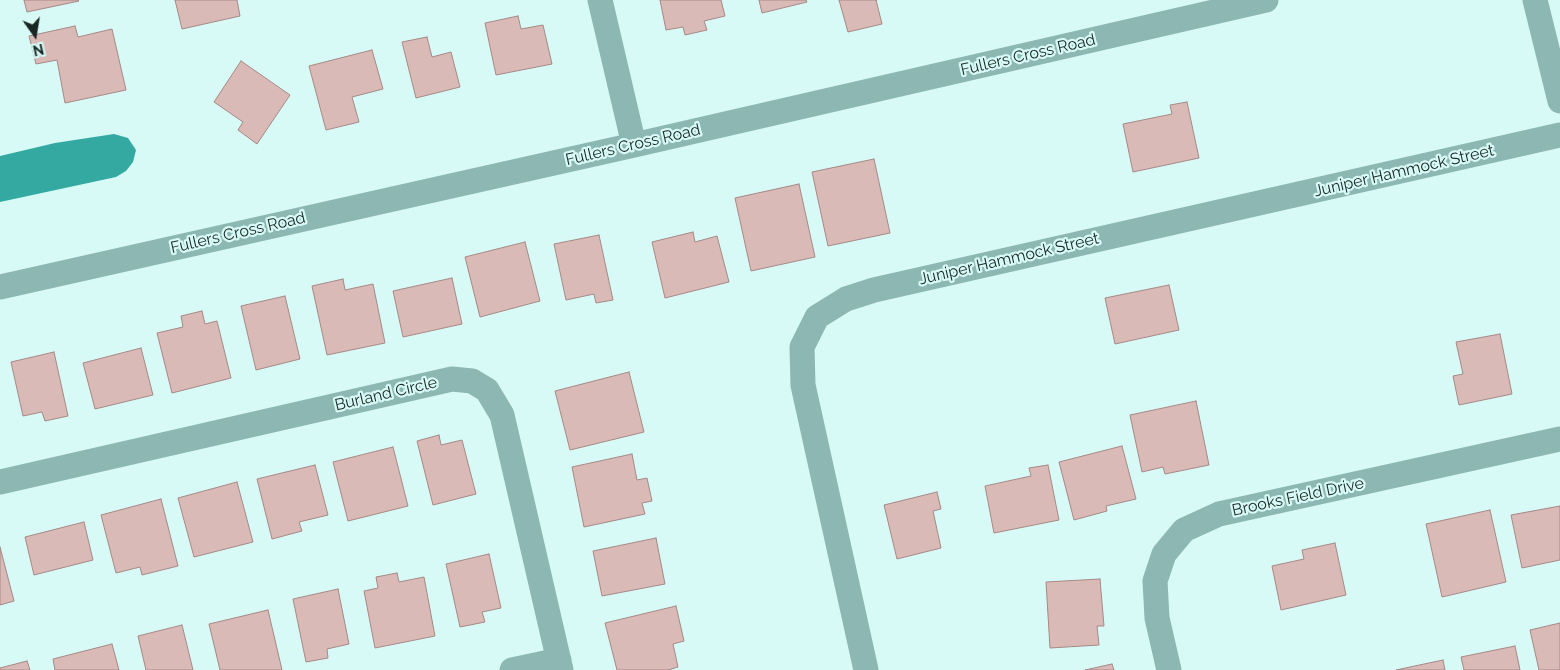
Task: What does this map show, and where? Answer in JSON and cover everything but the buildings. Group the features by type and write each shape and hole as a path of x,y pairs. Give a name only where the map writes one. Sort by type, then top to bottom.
{"street":[{"path":"600,0 634,145"},
{"name":"Fullers Cross Road","path":"0,287 634,145 1266,0"},
{"path":"1535,0 1558,99 1560,100"},
{"name":"Juniper Hammock Street","path":"866,670 804,385 802,347 817,317 846,299 874,290 1560,136"},
{"name":"Burland Circle","path":"0,482 452,379 472,381 487,390 502,415 560,665"},
{"name":"Brooks Field Drive","path":"1169,670 1157,618 1155,581 1164,554 1184,530 1219,514 1560,439"},
{"path":"512,670 560,665"}],"water":[{"path":"114,134 128,138 136,150 133,162 126,171 116,177 0,202 0,156 55,143"}]}
